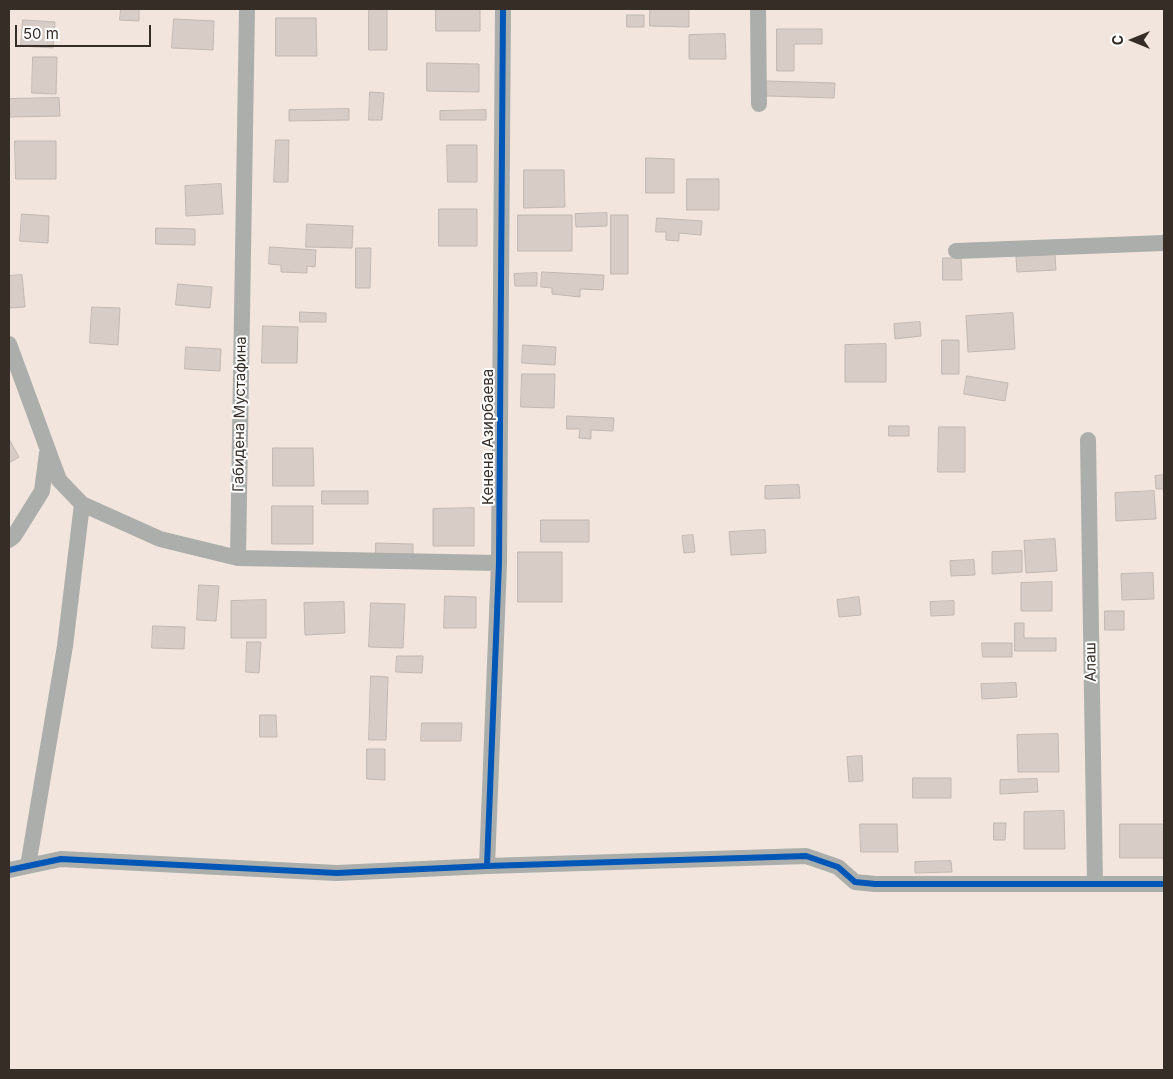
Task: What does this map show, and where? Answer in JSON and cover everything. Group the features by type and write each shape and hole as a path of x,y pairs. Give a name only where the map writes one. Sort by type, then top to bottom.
{"street":[{"name":"Габидена Мустафина","path":"238,558 246,9"},
{"name":"Кенена Азирбаева","path":"487,866 499,563 504,9"},
{"path":"758,9 759,104"},
{"path":"956,251 1164,243"},
{"path":"9,344 59,480 82,504 160,540 238,558 499,563"},
{"name":"Алаш","path":"1088,440 1095,884"},
{"path":"9,540 14,536 42,492 48,450"},
{"path":"28,866 65,646 82,504"},
{"path":"9,870 61,859 337,873 487,866 806,856 838,867 855,882 876,884 1164,884"}],"building":[{"path":"121,9 139,9 139,21 120,20"},
{"path":"369,9 387,9 387,50 369,50"},
{"path":"436,9 480,9 480,31 436,31"},
{"path":"650,9 689,9 689,27 650,26"},
{"path":"627,15 644,15 644,27 627,27"},
{"path":"276,18 316,18 317,56 276,56"},
{"path":"174,19 214,21 213,50 172,48"},
{"path":"23,20 55,22 53,48 21,46"},
{"path":"777,29 822,29 822,44 794,44 794,71 777,71"},
{"path":"725,34 726,59 689,59 689,35"},
{"path":"33,57 57,57 56,94 32,93"},
{"path":"427,63 479,64 479,92 427,91"},
{"path":"767,81 835,83 834,98 767,96"},
{"path":"370,92 384,93 382,120 369,120"},
{"path":"59,98 60,116 10,117 9,99"},
{"path":"349,109 349,120 289,121 289,110"},
{"path":"486,110 486,120 440,120 440,111"},
{"path":"276,140 289,140 288,182 274,182"},
{"path":"15,141 56,141 56,179 16,179"},
{"path":"447,145 477,145 477,182 448,182"},
{"path":"646,158 674,159 674,193 646,193"},
{"path":"524,170 564,170 565,207 524,208"},
{"path":"687,179 719,179 719,210 687,210"},
{"path":"221,184 223,214 186,216 185,186"},
{"path":"439,209 477,209 477,246 439,246"},
{"path":"607,213 607,226 576,227 575,214"},
{"path":"22,214 49,216 48,243 20,241"},
{"path":"518,215 572,215 572,251 518,251"},
{"path":"611,215 628,215 628,274 611,274"},
{"path":"657,218 702,221 701,235 679,233 679,241 666,240 666,232 656,232"},
{"path":"307,224 353,226 352,248 306,247"},
{"path":"156,228 195,229 195,245 156,244"},
{"path":"270,247 316,250 315,267 307,266 307,273 281,272 281,265 269,264"},
{"path":"356,248 371,248 370,288 356,288"},
{"path":"1055,255 1056,270 1017,272 1016,257"},
{"path":"943,258 961,258 962,280 943,280"},
{"path":"542,272 604,275 603,290 580,289 580,297 552,294 552,288 541,287"},
{"path":"537,273 537,286 515,286 514,274"},
{"path":"22,275 25,307 9,308 9,276"},
{"path":"178,284 212,287 210,308 176,305"},
{"path":"92,307 120,308 118,345 90,343"},
{"path":"300,312 326,313 326,322 300,322"},
{"path":"1013,313 1015,349 968,352 966,316"},
{"path":"920,322 921,336 895,339 894,324"},
{"path":"263,326 298,327 297,363 262,363"},
{"path":"942,340 959,340 959,374 942,374"},
{"path":"886,344 886,382 845,382 845,345"},
{"path":"523,345 556,347 555,365 522,363"},
{"path":"186,347 221,349 220,371 185,369"},
{"path":"522,374 555,374 554,408 521,407"},
{"path":"967,376 1008,383 1005,401 964,394"},
{"path":"567,416 614,418 613,431 591,430 591,439 579,438 580,429 567,429"},
{"path":"889,426 909,426 909,436 889,436"},
{"path":"939,427 965,427 965,472 938,472"},
{"path":"9,439 19,457 9,463"},
{"path":"273,448 313,448 314,486 273,486"},
{"path":"1164,475 1164,489 1156,489 1155,476"},
{"path":"799,485 800,498 765,499 765,486"},
{"path":"322,491 368,491 368,504 322,504"},
{"path":"1154,491 1156,519 1116,521 1115,493"},
{"path":"272,506 313,506 313,544 272,544"},
{"path":"474,508 474,546 433,546 433,509"},
{"path":"541,520 589,520 589,542 541,542"},
{"path":"765,530 766,553 731,555 729,532"},
{"path":"693,535 695,552 684,553 682,536"},
{"path":"1055,539 1057,571 1026,573 1024,541"},
{"path":"376,543 413,544 413,556 376,556"},
{"path":"1022,551 1022,572 992,574 992,552"},
{"path":"518,552 562,552 562,602 518,602"},
{"path":"974,560 975,575 951,576 950,561"},
{"path":"1153,573 1154,599 1122,600 1121,574"},
{"path":"1052,582 1052,611 1021,611 1021,583"},
{"path":"199,585 219,586 216,621 197,620"},
{"path":"445,596 476,597 476,628 444,628"},
{"path":"859,597 861,615 839,617 837,600"},
{"path":"266,600 266,638 231,638 231,601"},
{"path":"954,601 954,615 931,616 930,602"},
{"path":"344,602 345,633 305,635 304,603"},
{"path":"371,603 405,604 403,648 369,647"},
{"path":"1105,611 1124,611 1124,630 1105,630"},
{"path":"1015,623 1024,623 1024,638 1056,638 1056,651 1015,651"},
{"path":"153,626 185,627 184,649 152,648"},
{"path":"247,642 261,642 259,673 246,672"},
{"path":"982,643 1012,643 1012,657 983,657"},
{"path":"397,656 423,656 422,673 396,672"},
{"path":"371,676 388,677 386,740 369,740"},
{"path":"1016,683 1017,697 982,699 981,684"},
{"path":"260,715 276,715 277,737 260,737"},
{"path":"422,723 462,723 461,741 421,741"},
{"path":"1058,734 1059,772 1018,772 1017,735"},
{"path":"367,749 385,749 385,780 367,779"},
{"path":"862,756 863,781 849,782 847,757"},
{"path":"913,778 951,778 951,798 913,798"},
{"path":"1037,779 1038,792 1000,794 1000,780"},
{"path":"1064,811 1065,849 1024,849 1024,812"},
{"path":"994,823 1006,823 1005,840 994,840"},
{"path":"860,824 897,824 898,852 861,852"},
{"path":"1120,824 1164,824 1164,858 1120,858"},
{"path":"951,861 952,872 915,873 915,862"}],"cycle path":[{"path":"487,866 499,563 503,9"},
{"path":"9,870 61,859 337,873 487,866 806,856 838,867 855,882 875,884 1164,884"}]}
